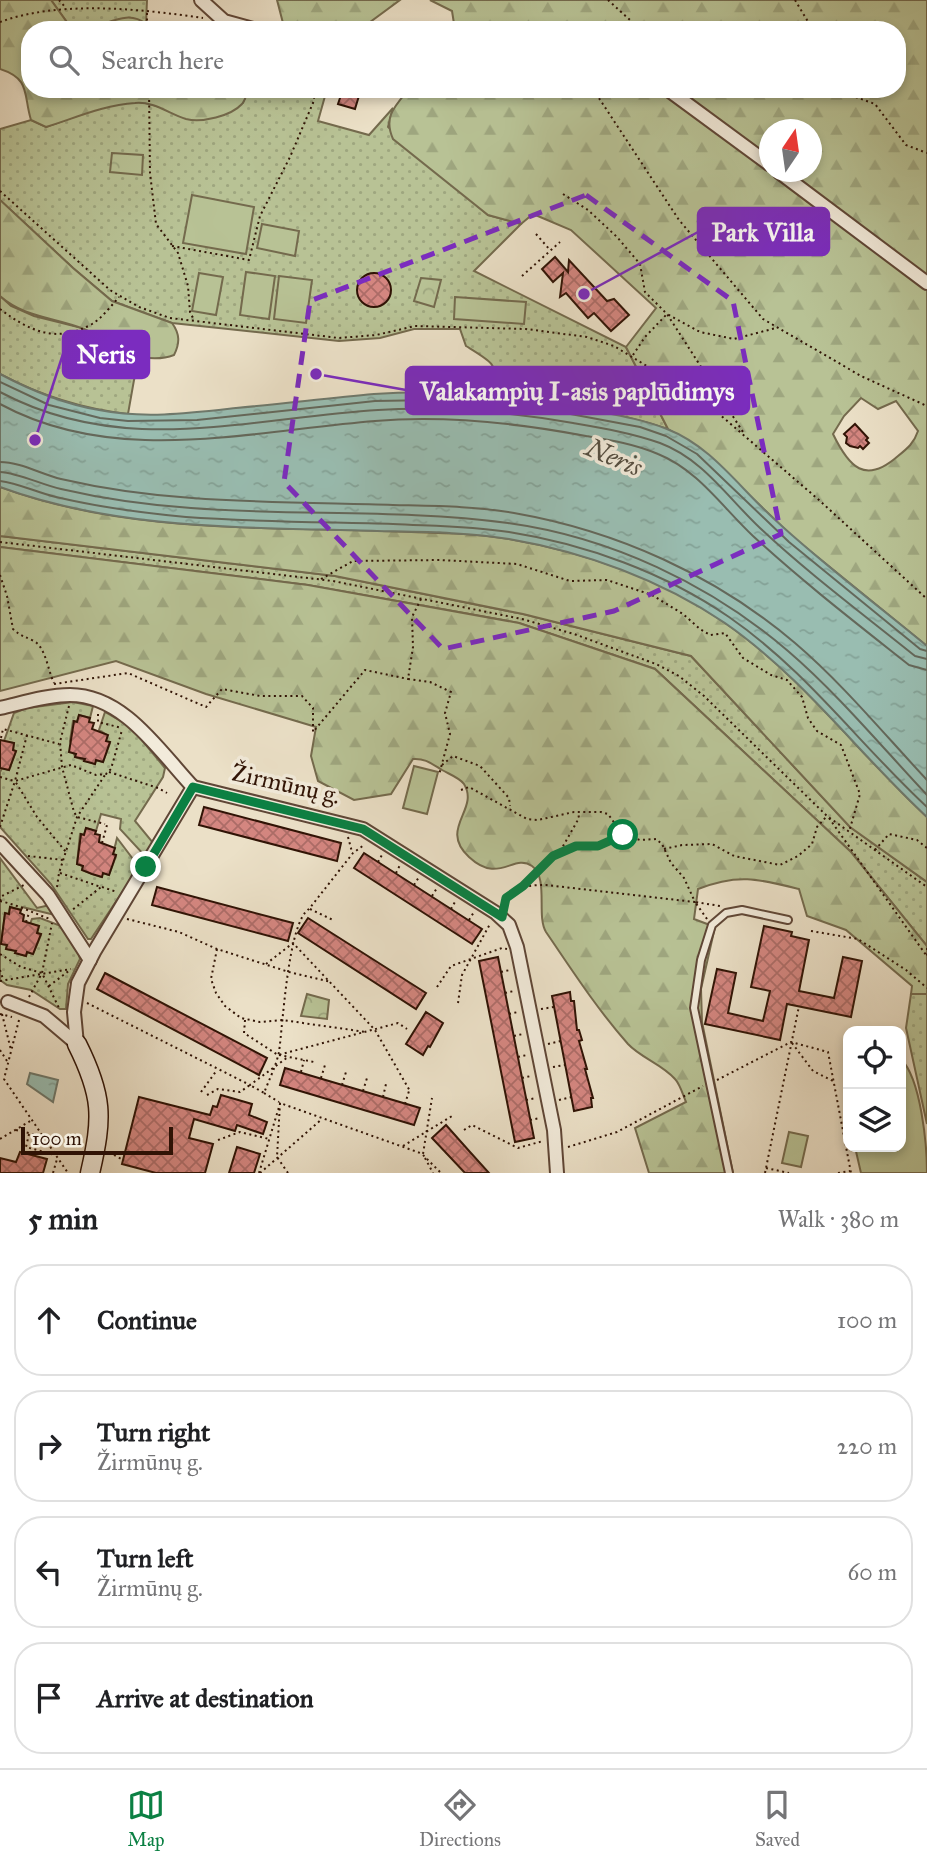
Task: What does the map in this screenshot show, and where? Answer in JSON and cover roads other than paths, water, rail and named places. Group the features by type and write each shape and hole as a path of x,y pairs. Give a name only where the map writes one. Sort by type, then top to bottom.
{"main road":[{"name":"Žirmūnų g.","path":"77,1044 93,1076 99,1108 97,1140 90,1173"}],"street":[{"path":"201,0 224,21"},
{"path":"679,98 759,157"},
{"path":"792,182 927,283"},
{"path":"0,708 68,695 98,700 134,723 193,787"},
{"name":"Žirmūnų g.","path":"77,1044 75,996 88,964 193,787 352,825 376,836 499,915 514,935 555,1144 557,1173"},
{"path":"0,843 51,900 88,964"},
{"path":"8,1002 52,1021 77,1044"}],"lane":[{"path":"729,1173 694,1008 701,960 712,925 726,913 742,910 788,920"}],"water":[{"path":"0,374 61,400 116,413 202,412 374,394 455,393 537,401 609,414 648,423 683,436 711,456 810,551 927,646 927,817 805,691 753,644 725,623 675,594 594,560 493,537 234,527 139,519 92,512 0,487"},
{"path":"30,1073 58,1080 53,1102 27,1084"}],"place":[{"name":"Park Villa","path":"584,294"},
{"name":"Valakampių I-asis paplūdimys","path":"316,374"},
{"name":"Neris","path":"35,440"}]}
